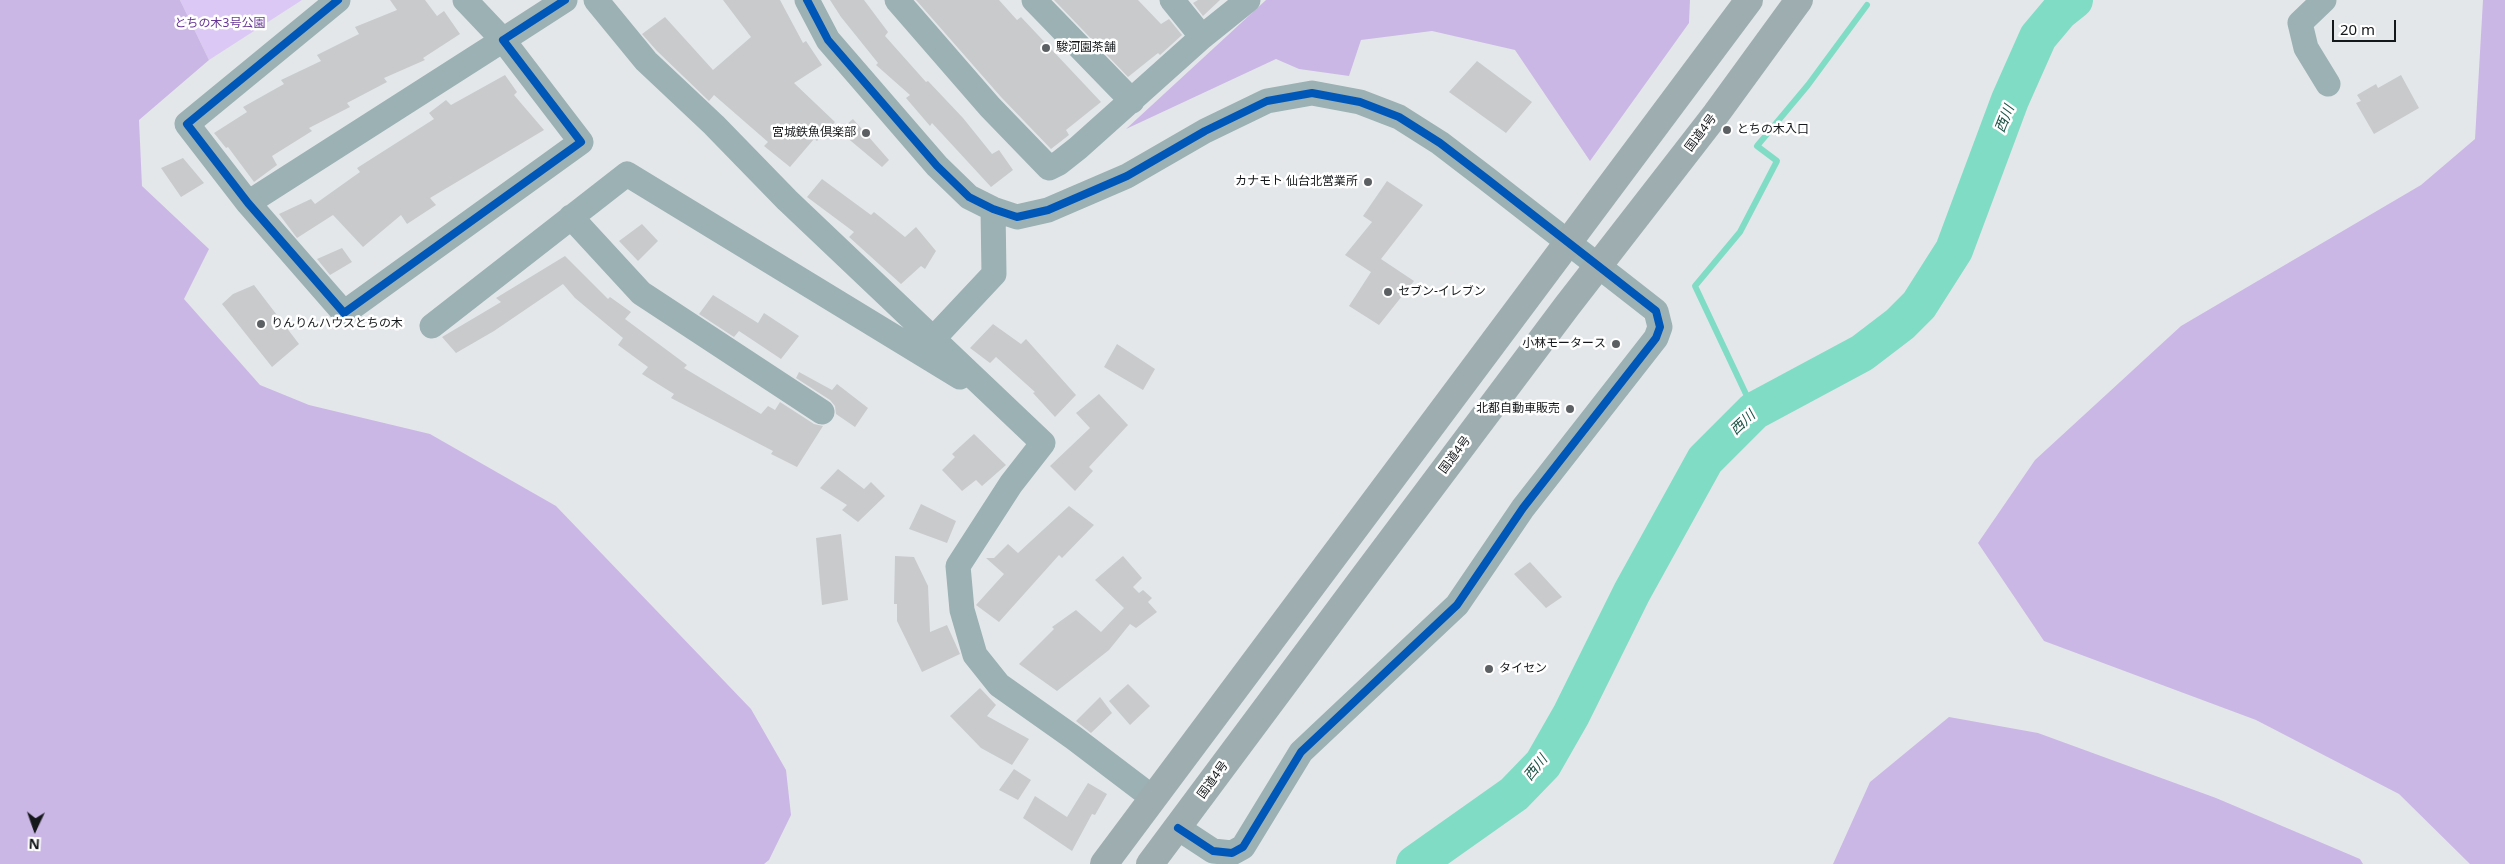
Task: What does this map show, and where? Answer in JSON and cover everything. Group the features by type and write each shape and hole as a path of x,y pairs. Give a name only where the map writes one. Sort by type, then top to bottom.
{"highway":[{"path":"1104,864 1749,0"},
{"name":"国道4号","path":"1150,864 1377,558 1716,114 1799,0"}],"street":[{"path":"338,0 187,124 248,203 344,313 581,142 503,40 465,0"},
{"path":"248,203 565,0"},
{"path":"596,0 646,61 714,125 787,200 1043,443 1011,484 958,566 962,610 975,655 999,685 1074,738 1153,798"},
{"path":"807,0 828,40 937,166 969,197 992,209 1017,217 1048,210 1127,176 1205,131 1267,101 1312,93 1360,102 1399,117 1440,143 1656,311 1660,327 1656,338 1522,508 1458,605 1301,752 1243,846 1232,853 1213,850 1178,828"},
{"path":"897,0 990,107 1049,168 1066,158 1202,37 1248,0"},
{"path":"1034,0 1132,101"},
{"path":"1172,0 1202,37"},
{"path":"2324,0 2300,24 2306,48 2328,84"},
{"path":"432,326 627,174 998,401"},
{"path":"934,338 994,274 992,209"},
{"path":"571,218 641,293 822,412"}],"green space":[{"name":"とちの木3号公園","path":"180,0 302,0 209,60"}],"shaded area":[{"path":"0,0 180,0 209,60 139,120 142,186 209,249 184,299 260,385 309,405 430,434 556,506 751,709 786,770 791,815 769,860 764,864 0,864"},
{"path":"1266,0 1690,0 1689,23 1590,161 1515,50 1432,31 1361,40 1349,76 1299,69 1276,59 1126,129"},
{"path":"2483,0 2505,0 2505,864 2470,864 2399,794 2256,720 2044,641 1978,543 2035,460 2181,326 2421,185 2475,139"},
{"path":"1949,717 2038,733 2216,798 2360,859 2363,864 1833,864 1870,782"}],"building":[{"path":"390,0 425,0 437,16 444,11 460,34 423,58 425,60 384,78 387,82 347,103 350,107 309,128 312,131 272,156 277,165 254,182 228,147 226,148 214,133 247,112 243,107 284,84 281,80 321,61 317,55 359,34 355,27 397,10"},
{"path":"723,0 780,0 803,43 806,41 822,65 794,83 835,122 817,141 814,139 790,167 764,146 768,142 714,95 709,101 642,34 665,17 713,70 751,37"},
{"path":"830,0 864,0 888,32 885,36 926,82 928,81 963,118 992,154 999,150 1013,170 991,187 932,123 930,126 906,98 910,95 876,65 878,63 841,17"},
{"path":"916,0 999,0 1017,20 1021,17 1101,102 1066,130 1069,135 1051,149 1001,97"},
{"path":"1054,0 1138,0 1161,24 1169,19 1182,35 1160,55 1158,53 1128,77"},
{"path":"1198,0 1220,0 1203,16 1193,3"},
{"path":"1477,61 1532,102 1506,133 1449,92"},
{"path":"505,75 517,92 514,95 544,130 430,198 436,205 407,224 401,215 363,247 333,215 297,238 279,214 311,199 315,204 360,172 357,168 434,119 429,113 446,100 451,105"},
{"path":"2401,75 2419,108 2374,134 2356,103 2361,101 2357,95 2376,84 2378,88"},
{"path":"853,119 889,160 882,167 839,131"},
{"path":"183,158 204,183 181,197 161,168"},
{"path":"822,179 871,215 874,212 905,237 916,227 936,251 925,269 921,266 901,284 849,237 854,232 807,197"},
{"path":"1387,181 1423,205 1381,259 1414,281 1379,325 1349,306 1371,272 1345,255 1372,222 1363,216"},
{"path":"642,224 658,241 638,261 619,241"},
{"path":"342,248 352,262 330,275 317,259"},
{"path":"565,256 608,299 610,297 631,312 625,319 687,365 684,368 761,414 768,406 775,410 780,402 814,424 823,426 797,467 771,454 773,451 671,398 674,394 642,374 648,367 618,345 623,338 575,298 563,284 494,331 456,353 442,337 501,302 496,298"},
{"name":"りんりんハウスとちの木","path":"254,285 299,344 272,367 222,304 233,294"},
{"path":"713,295 758,323 764,313 799,336 781,359 739,331 734,337 699,314"},
{"path":"993,324 1021,344 1026,339 1076,395 1055,417 1033,393 1035,392 996,357 990,363 970,348"},
{"path":"1117,344 1155,369 1143,390 1104,367"},
{"path":"799,372 832,390 837,384 868,408 855,427 836,414 835,406 830,400 796,378"},
{"path":"1099,394 1128,425 1089,467 1093,471 1075,491 1050,466 1090,428 1076,413"},
{"path":"974,434 1006,465 982,486 976,480 962,491 942,470 955,457 952,454"},
{"path":"838,469 864,489 871,482 885,496 858,522 842,510 847,505 820,488"},
{"path":"921,504 956,521 947,543 909,529"},
{"path":"1069,506 1094,525 1062,558 1059,555 999,622 976,605 1004,574 986,558 994,558 1008,544 1018,553"},
{"path":"841,534 848,600 822,605 816,538"},
{"path":"895,556 914,557 928,586 930,632 947,625 960,654 922,672 897,621 897,604 894,604"},
{"path":"1123,556 1142,578 1133,587 1139,593 1143,590 1152,598 1148,602 1157,612 1136,628 1130,624 1109,650 1057,691 1019,664 1054,629 1052,627 1076,610 1101,632 1124,608 1095,580"},
{"path":"1530,562 1562,597 1546,608 1514,574"},
{"path":"1128,684 1150,706 1130,725 1109,701"},
{"path":"980,688 996,705 987,716 1029,739 1012,765 981,748 950,716"},
{"path":"1100,697 1112,713 1091,733 1076,721"},
{"path":"1014,769 1031,780 1018,800 999,790"},
{"path":"1088,783 1107,794 1095,815 1092,814 1072,851 1023,818 1035,796 1067,817"}],"waterway":[{"name":"西川","path":"1415,864 1514,794 1543,764 1571,715 1632,592 1705,460 1754,411 1862,353 1900,324 1919,305 1954,250 2010,100 2038,37 2059,12 2074,0"},
{"path":"1754,411 1695,286 1740,232 1777,161 1757,146 1808,85 1867,5"}],"cycle path":[{"path":"338,0 187,124 248,203 344,313 581,142 503,40 565,0"},
{"path":"807,0 828,40 937,166 969,197 993,209 1017,217 1048,210 1127,176 1205,131 1267,101 1312,93 1360,102 1399,117 1440,143 1656,311 1660,327 1656,338 1523,508 1457,605 1301,752 1243,847 1232,853 1213,851 1178,828"}],"place":[{"name":"駿河園茶舗","path":"1046,48"},
{"name":"とちの木入口","path":"1727,130"},
{"name":"宮城鉄魚倶楽部","path":"866,133"},
{"name":"カナモト 仙台北営業所","path":"1368,182"},
{"name":"セブン-イレブン","path":"1388,292"},
{"name":"りんりんハウスとちの木","path":"261,324"},
{"name":"小林モータース","path":"1616,344"},
{"name":"北都自動車販売","path":"1570,409"},
{"name":"タイセン","path":"1489,669"}]}
